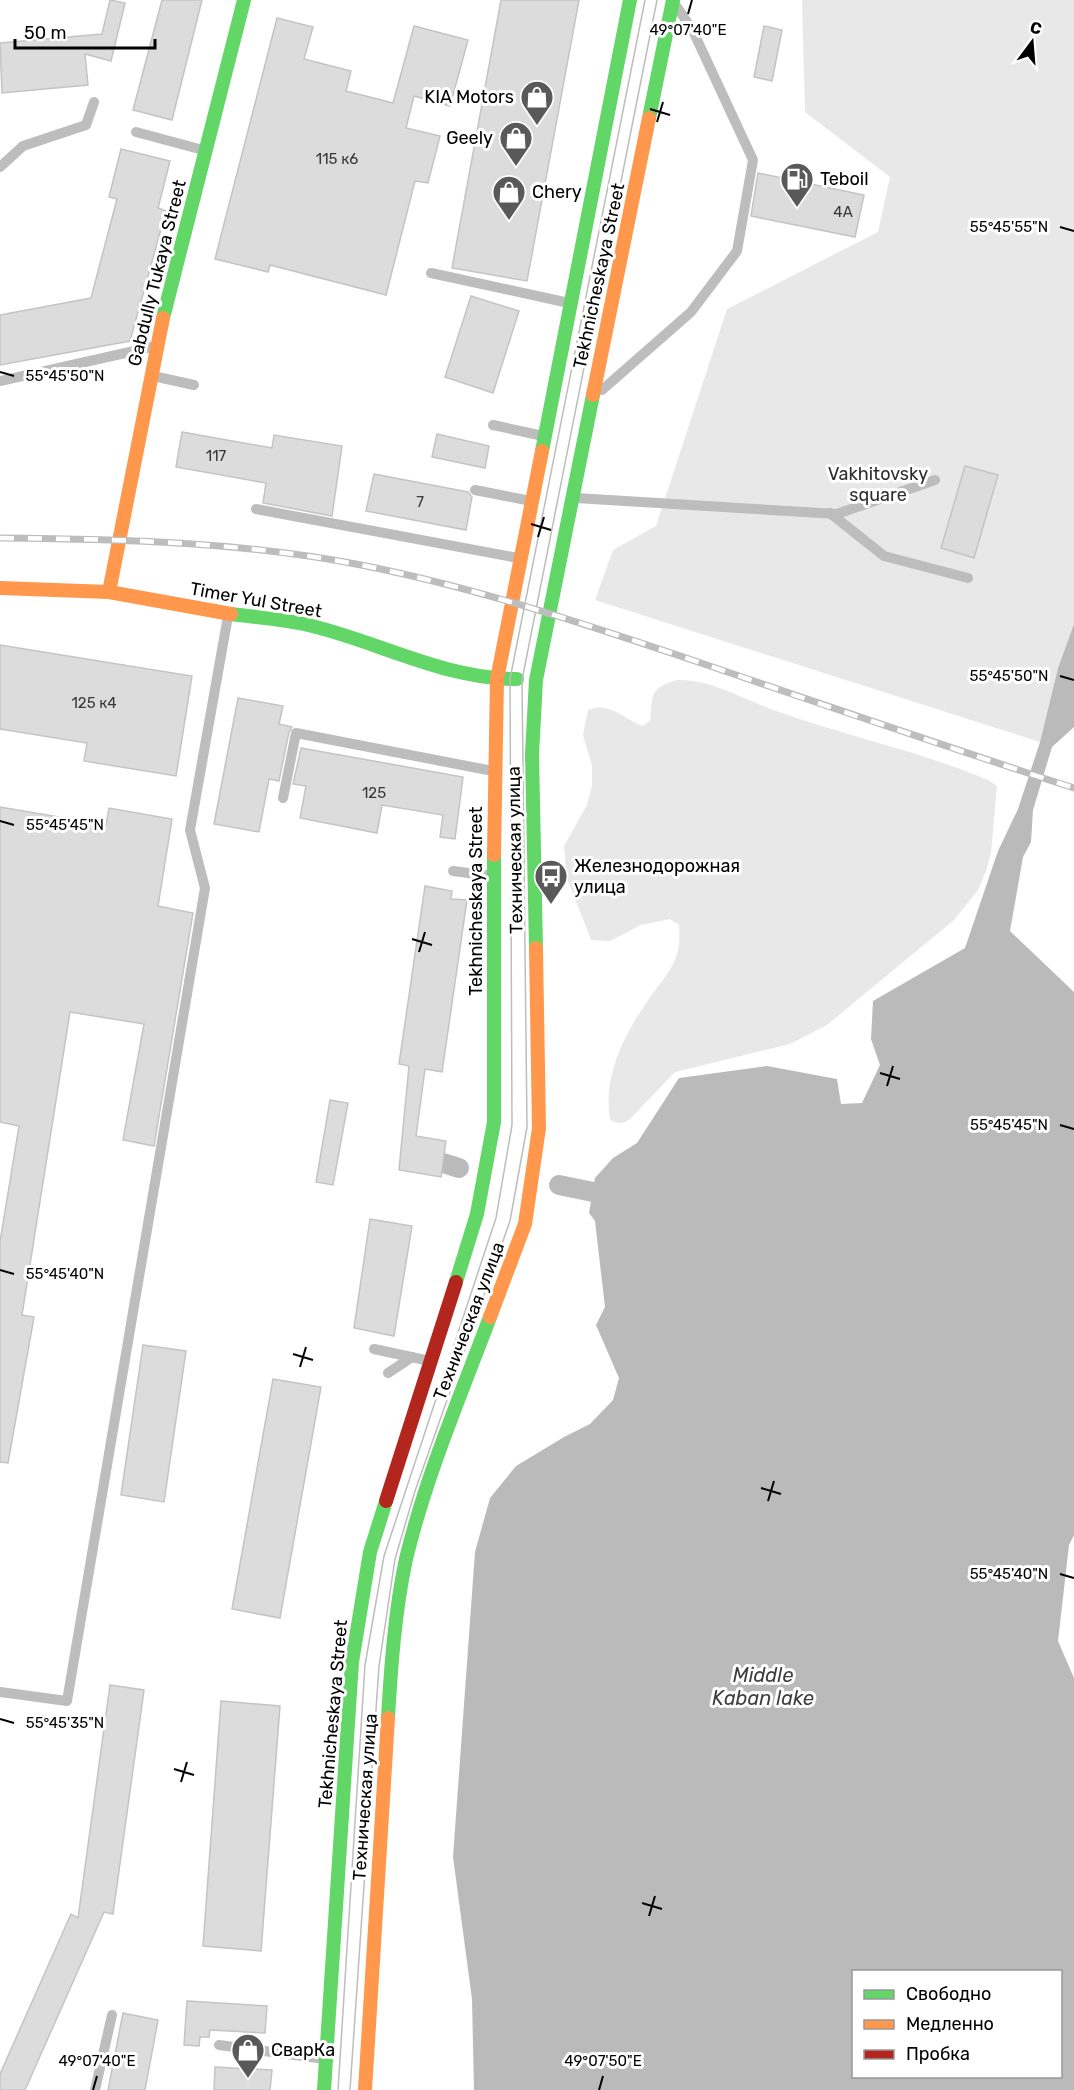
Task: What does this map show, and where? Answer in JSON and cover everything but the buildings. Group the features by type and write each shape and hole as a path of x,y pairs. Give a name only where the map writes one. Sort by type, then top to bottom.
{"main road":[{"name":"Gabdully Tukaya Street","path":"109,592 156,346 244,0"},
{"name":"Tekhnicheskaya Street","path":"531,501 630,0"},
{"name":"Tekhnicheskaya Street","path":"572,498 673,1"},
{"name":"Техническая улица","path":"365,2090 391,1672 406,1561 424,1491 525,1224 539,1128 532,754 536,680 572,498"},
{"path":"497,679 531,501"},
{"name":"Timer Yul Street","path":"0,588 109,592 229,614 304,624 441,668 497,679 536,680"},
{"name":"Tekhnicheskaya Street","path":"324,2090 352,1662 370,1552 477,1214 494,1122 494,772 497,679"}],"lane":[{"path":"591,401 691,312 737,251 753,160 693,31 673,1"},
{"path":"0,167 23,146 86,125 94,102"},
{"path":"136,132 206,151"},
{"path":"431,273 571,304"},
{"path":"0,381 156,346"},
{"path":"150,375 194,385"},
{"path":"494,425 545,436"},
{"path":"572,498 837,513 935,480"},
{"path":"475,490 531,501"},
{"path":"256,509 519,558"},
{"path":"831,513 884,556 968,578"},
{"path":"0,1692 67,1701 205,888 190,830 229,614"},
{"path":"283,798 296,733 494,772"},
{"path":"453,871 494,876"},
{"path":"374,1349 430,1361"},
{"path":"388,1373 411,1357"},
{"path":"95,2090 112,2015"},
{"path":"219,2044 326,2059"}],"green space":[{"name":"Vakhitovsky square","path":"802,0 1074,0 1074,624 1058,668 1040,742 595,600 613,550 656,526 727,309 878,232 890,177 805,112"},
{"path":"677,680 717,687 782,713 938,761 988,780 997,786 991,853 978,890 954,920 827,1025 790,1044 675,1072 630,1119 617,1123 610,1120 609,1103 610,1086 618,1054 641,1010 673,964 679,947 679,925 670,919 641,925 610,941 591,940 567,878 564,846 587,805 592,786 592,766 583,735 588,710 609,709 642,726 650,721 652,699 657,690"}],"water":[{"name":"Middle Kaban lake","path":"1074,624 1074,727 1052,747 1033,810 1031,842 1023,857 1010,931 1074,992 1074,1535 1069,1545 1058,1641 1074,1678 1074,2090 474,2090 472,1999 453,1857 475,1552 490,1498 516,1466 590,1424 613,1400 619,1378 596,1325 605,1307 595,1221 589,1213 595,1178 613,1158 637,1143 679,1078 767,1066 837,1079 841,1104 862,1103 880,1065 871,1039 873,1001 965,948 998,851 1018,809 1040,742 1058,668"}],"waterway":[{"path":"443,1163 459,1168"},
{"path":"559,1185 593,1192"}],"tram line":[{"path":"338,2090 365,1665 384,1556 496,1218 512,1125 510,679 645,0"},
{"path":"350,2090 379,1666 395,1559 415,1491 510,1221 527,1127 522,680 657,0"}],"railway":[{"path":"0,538 90,539 227,547 317,557 405,574 491,596 577,622 1074,788"}],"traffic: fast":[{"path":"163,318 244,0"},
{"path":"542,451 630,0"},
{"path":"649,118 673,0"},
{"path":"536,948 532,754 536,680 593,395"},
{"path":"231,614 304,624 462,673 517,679"},
{"path":"456,1282 477,1214 494,1122 494,855"},
{"path":"388,1718 396,1618 406,1559 433,1467 490,1317"},
{"path":"324,2090 352,1662 370,1552 386,1501"}],"traffic: slow":[{"path":"593,395 649,118"},
{"path":"109,592 163,318"},
{"path":"494,855 497,679 542,451"},
{"path":"0,588 109,592 231,614"},
{"path":"490,1317 525,1224 539,1128 536,948"},
{"path":"365,2090 388,1718"}],"traffic: jam":[{"path":"386,1501 456,1282"}],"place":[{"name":"KIA Motors","path":"537,126"},
{"name":"Geely","path":"516,167"},
{"name":"Teboil","path":"797,208"},
{"name":"Chery","path":"509,221"},
{"name":"Железнодорожная улица","path":"551,905"},
{"name":"СварКа","path":"248,2079"}]}
